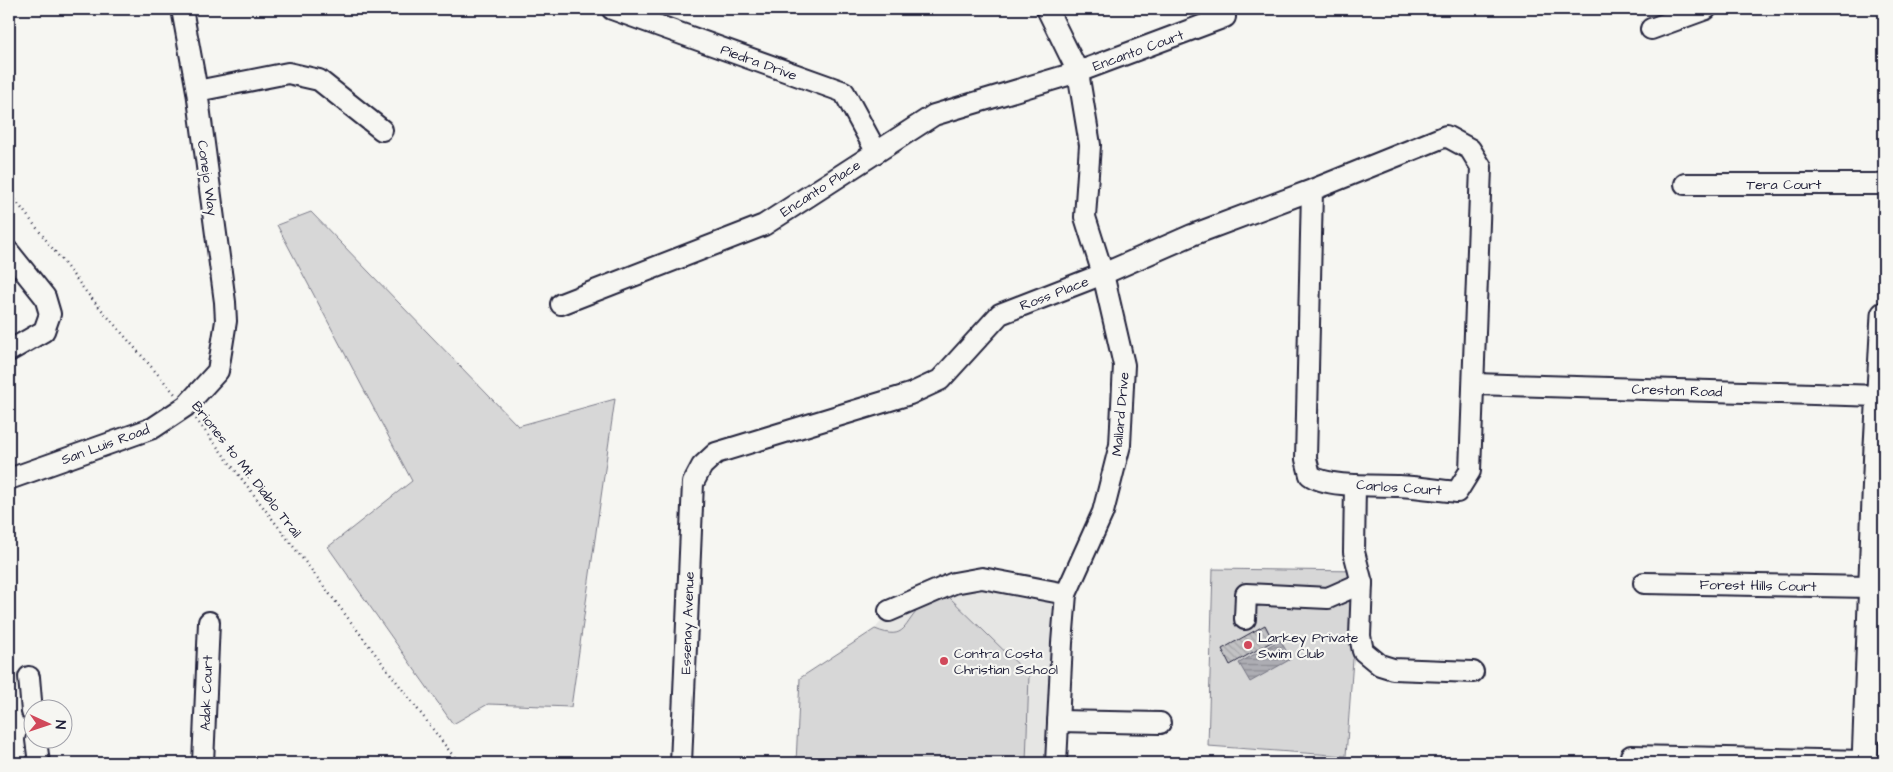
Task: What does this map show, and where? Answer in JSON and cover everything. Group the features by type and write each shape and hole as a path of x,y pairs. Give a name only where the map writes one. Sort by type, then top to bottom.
{"main road":[{"path":"1865,762 1875,730 1871,587 1880,446 1880,396 1884,315"}],"street":[{"name":"Conejo Way","path":"182,9 196,91 225,302 226,321 222,347"},
{"name":"Mallard Drive","path":"1047,9 1078,72 1090,145 1085,216 1103,274 1124,365 1120,445 1103,512 1066,594 1056,763"},
{"path":"1652,30 1706,9"},
{"name":"Piedra Drive","path":"623,11 844,92 876,151"},
{"name":"Encanto Court","path":"1078,72 1226,17"},
{"name":"Encanto Place","path":"561,304 764,225 876,151 934,116 1078,72"},
{"path":"196,91 288,73 319,80 382,130"},
{"name":"Ross Place","path":"693,483 702,466 716,453 910,394 940,380 1000,314 1103,274 1192,235 1312,190 1446,136"},
{"name":"Carlos Court","path":"1312,190 1306,459 1310,475 1315,478 1355,485 1399,486 1457,492 1470,471 1481,167 1470,149 1446,136"},
{"name":"Tera Court","path":"1685,184 1884,184"},
{"path":"9,252 46,297 50,314 44,331 9,351"},
{"name":"San Luis Road","path":"9,479 153,428 186,406 218,371 222,347"},
{"name":"Creston Road","path":"1474,384 1880,396"},
{"name":"Essenay Avenue","path":"681,763 693,483"},
{"path":"1355,485 1354,552 1362,584 1360,636 1363,651 1380,665 1393,669 1473,672"},
{"path":"888,611 954,583 982,578 1066,594"},
{"name":"Forest Hills Court","path":"1644,583 1871,587"},
{"path":"1245,619 1246,594 1328,598 1362,584"},
{"name":"Adak Court","path":"203,763 209,622"},
{"path":"29,676 31,700"},
{"path":"1058,721 1160,723"},
{"path":"37,750 39,763"},
{"path":"1630,756 1865,762"}],"path":[{"name":"Briones to Mt. Diablo Trail","path":"9,192 87,293 186,406 451,753 463,763"}],"shaded area":[{"path":"311,212 518,426 615,399 571,707 488,704 453,724 328,547 412,481 277,225"},
{"path":"1213,569 1358,571 1363,651 1353,659 1346,756 1208,746"},
{"name":"Contra Costa Christian School","path":"954,583 1066,594 1056,763 796,763 800,678 875,629 889,611"},
{"name":"Contra Costa Christian School","path":"946,594 1029,675 1026,763 796,763 800,678 875,629 893,633 899,632 921,607"},
{"path":"1280,640 1291,659 1250,682 1239,663"}],"building":[{"name":"Larkey Private Swim Club","path":"1265,625 1273,641 1230,665 1222,649"}],"place":[{"name":"Larkey Private Swim Club","path":"1248,645"},
{"name":"Contra Costa Christian School","path":"944,661"}]}
